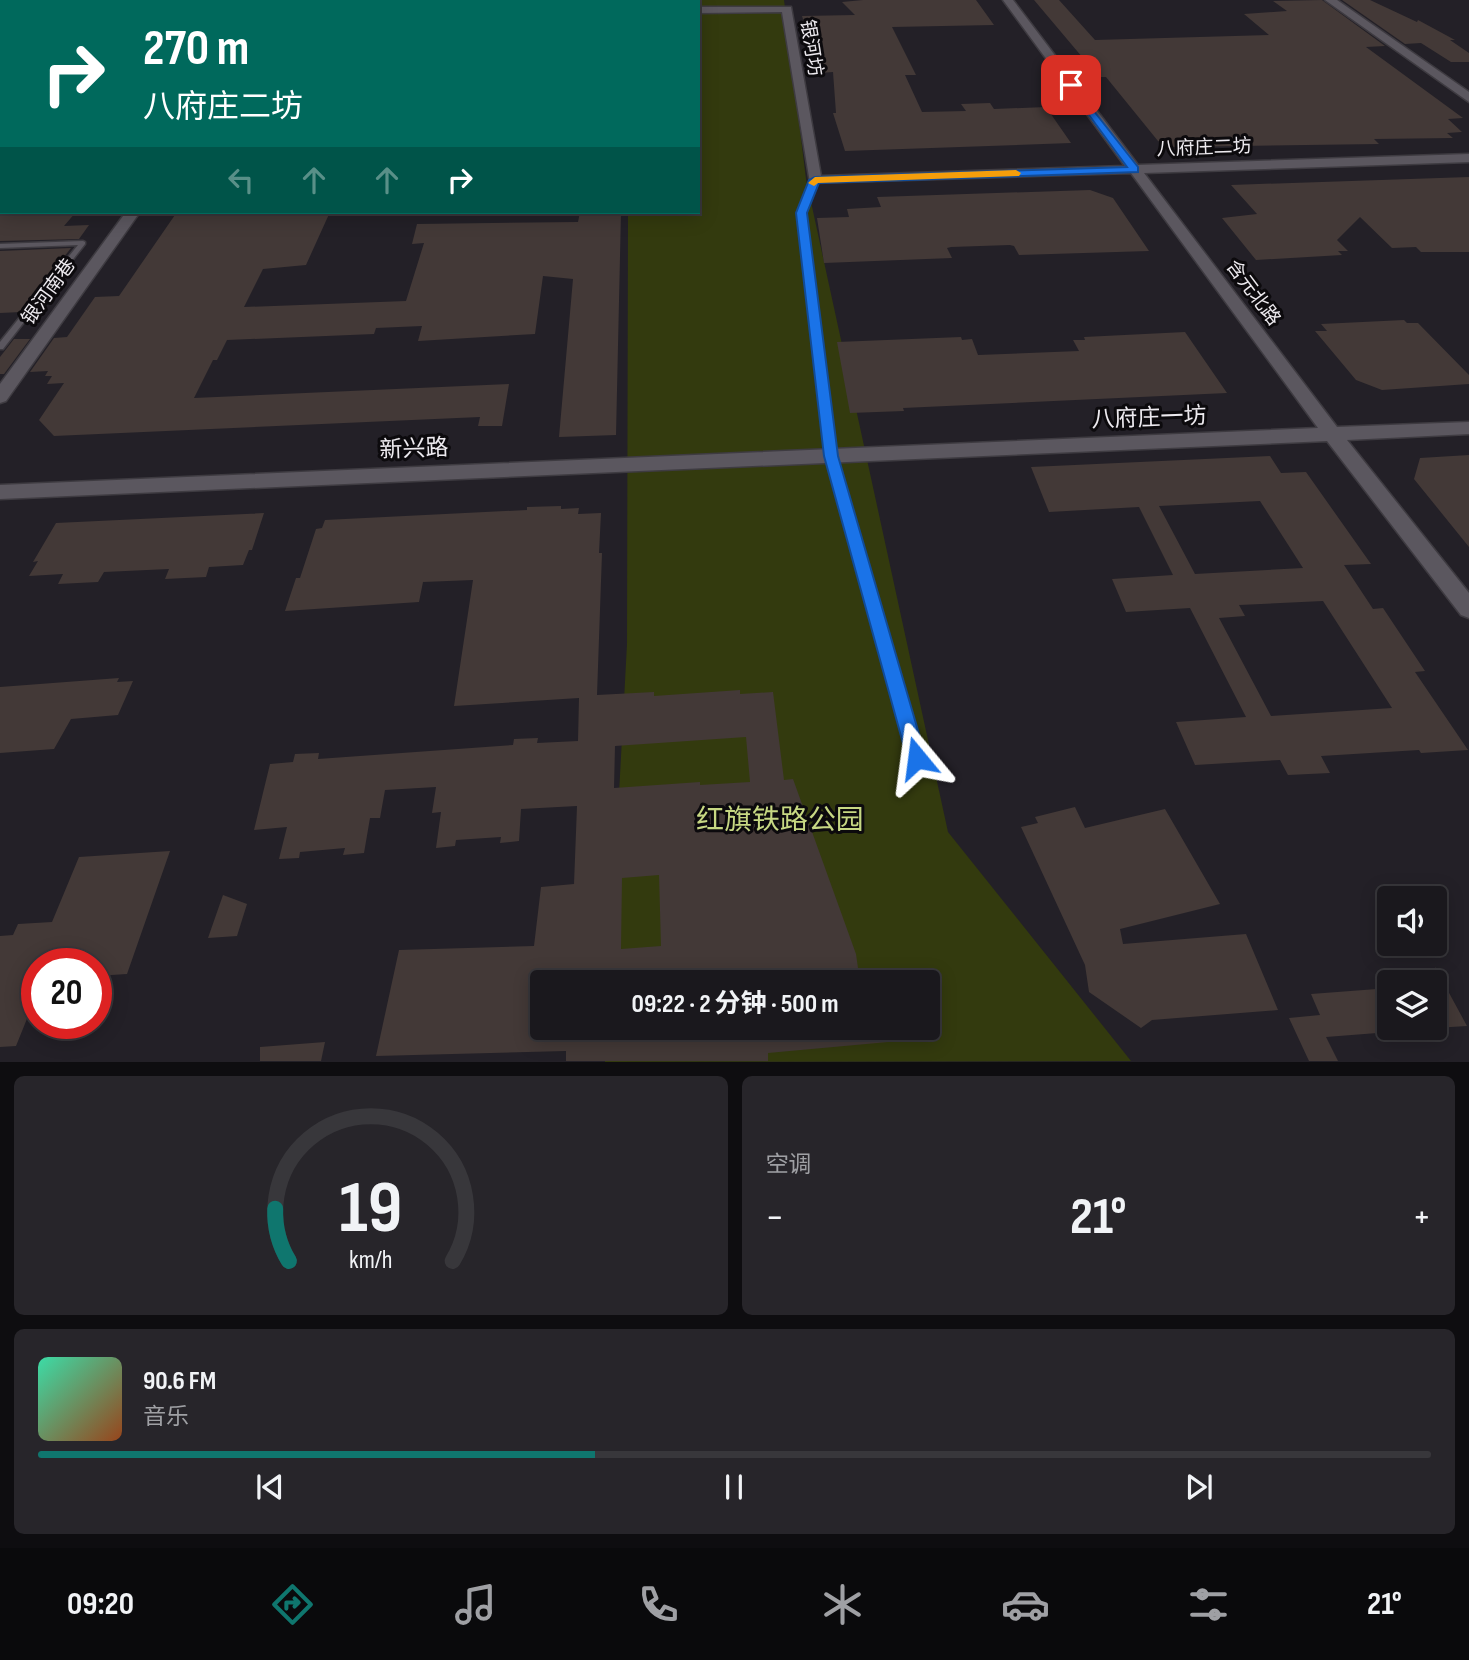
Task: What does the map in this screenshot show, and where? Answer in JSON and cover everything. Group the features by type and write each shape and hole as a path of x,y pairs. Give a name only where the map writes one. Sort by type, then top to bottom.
{"street":[{"name":"含元北路","path":"1008,0 1333,435 1469,609"},
{"path":"1330,0 1469,98"},
{"name":"银河坊","path":"700,10 787,9 815,180"},
{"name":"八府庄二坊","path":"815,180 1469,158"},
{"name":"银河南巷","path":"0,397 132,214"},
{"name":"八府庄一坊","path":"831,456 1469,428"},
{"name":"新兴路","path":"0,492 831,456"}],"lane":[{"path":"815,180 802,213 831,456 917,758"},
{"path":"0,246 83,243 0,347"}],"green space":[{"name":"红旗铁路公园","path":"700,0 784,0 806,179 948,832 1131,1061 605,1062 606,1040 940,1040 940,970 610,970 627,644 628,214 700,214"}],"building":[{"path":"976,0 994,25 892,27 916,75 905,75 922,112 966,111 961,104 990,103 994,109 1046,107 1071,143 845,151 833,113 836,113 833,72 820,73 802,16 855,15 842,2"},
{"path":"1034,0 1059,0 1095,40 1269,35 1244,14 1287,11 1273,1 1322,0 1385,46 1366,47 1463,118 1448,119 1462,132 1447,133 1453,138 1374,139 1379,144 1174,147 1158,141 1106,77 1099,77"},
{"path":"1342,0 1370,0 1417,22 1418,20 1455,40 1450,40 1469,53 1469,62 1451,62 1421,43 1405,44"},
{"path":"1469,177 1469,252 1421,252 1416,247 1392,248 1360,217 1337,240 1348,251 1338,251 1342,255 1256,260 1222,218 1257,214 1231,185"},
{"path":"1090,190 1113,198 1149,251 1019,255 1014,246 1010,245 951,247 947,248 952,258 824,263 817,218 849,217 847,209 881,207 877,197"},
{"path":"0,214 74,214 64,226 89,225 79,239 0,241"},
{"path":"176,214 329,214 306,265 263,269 244,307 406,301 424,243 412,244 417,224 578,222 580,214 621,214 616,435 559,437 573,279 543,276 535,334 418,341 422,326 376,328 374,334 227,340 217,360 213,360 194,398 509,384 502,426 478,426 480,417 54,436 39,420 64,383 47,384 52,376 45,376 48,371 30,372 54,338 67,337 95,297 119,296"},
{"path":"71,248 21,312 0,313 0,251"},
{"path":"1404,320 1407,323 1418,323 1469,375 1469,384 1382,390 1356,380 1315,331 1327,331 1321,324"},
{"path":"1185,332 1227,393 903,408 904,411 850,413 837,342 961,337 962,340 972,339 978,355 1079,351 1073,340 1085,340 1084,337"},
{"path":"14,339 30,339 4,374 0,374 0,357"},
{"path":"1469,455 1469,547 1414,479 1420,458"},
{"path":"1270,456 1281,473 1306,472 1371,564 1344,565 1373,609 1383,608 1425,671 1415,672 1468,750 1321,756 1330,773 1288,775 1280,760 1195,765 1176,722 1246,717 1190,608 1126,612 1112,579 1173,575 1139,507 1049,512 1031,467","holes":["1260,501 1303,568 1195,574 1159,506","1323,601 1392,708 1271,716 1219,618 1245,616 1239,605"]},
{"path":"561,506 561,509 579,508 578,514 601,513 597,695 654,692 654,696 740,690 740,694 773,692 784,780 793,779 856,954 858,970 530,970 530,1040 899,1041 768,1053 768,1061 566,1061 566,1051 376,1056 399,950 534,946 541,887 574,884 577,806 521,809 519,841 500,843 501,837 456,840 455,846 436,848 441,812 432,813 436,787 385,790 380,818 370,818 364,853 343,855 345,848 300,852 299,858 279,859 287,827 254,830 270,764 293,762 295,754 319,753 318,759 513,745 514,739 538,738 537,743 578,741 579,698 454,706 473,580 423,582 419,602 285,611 296,578 300,578 316,529 322,528 325,520 527,510 527,507","holes":["746,737 750,782 700,785 700,782 614,788 615,746","659,875 661,946 621,949 622,878"]},
{"path":"264,513 252,550 249,550 243,565 209,567 206,577 165,579 169,569 104,572 98,582 58,584 63,574 29,576 38,561 33,562 56,523"},
{"path":"119,678 117,682 133,681 118,715 71,719 54,749 0,753 0,687"},
{"path":"1075,807 1085,828 1165,809 1220,904 1120,929 1123,944 1246,934 1278,1010 1152,1020 1141,1028 1089,992 1085,965 1021,827 1038,823 1035,817"},
{"path":"170,851 127,974 112,975 112,948 21,948 21,1034 16,1046 0,1047 0,936 13,935 18,924 52,922 79,857"},
{"path":"223,895 247,904 237,936 208,938"},
{"path":"1377,989 1377,1033 1326,1037 1338,1061 1309,1061 1289,1018 1320,1015 1311,994"},
{"path":"1447,989 1467,1026 1447,1027"},
{"path":"325,1042 321,1061 260,1061 260,1047"}],"slow traffic":[{"path":"814,183 815,180 1016,173"}],"route":[{"path":"917,758 831,456 802,213 815,180 1134,170 1071,85"}]}
